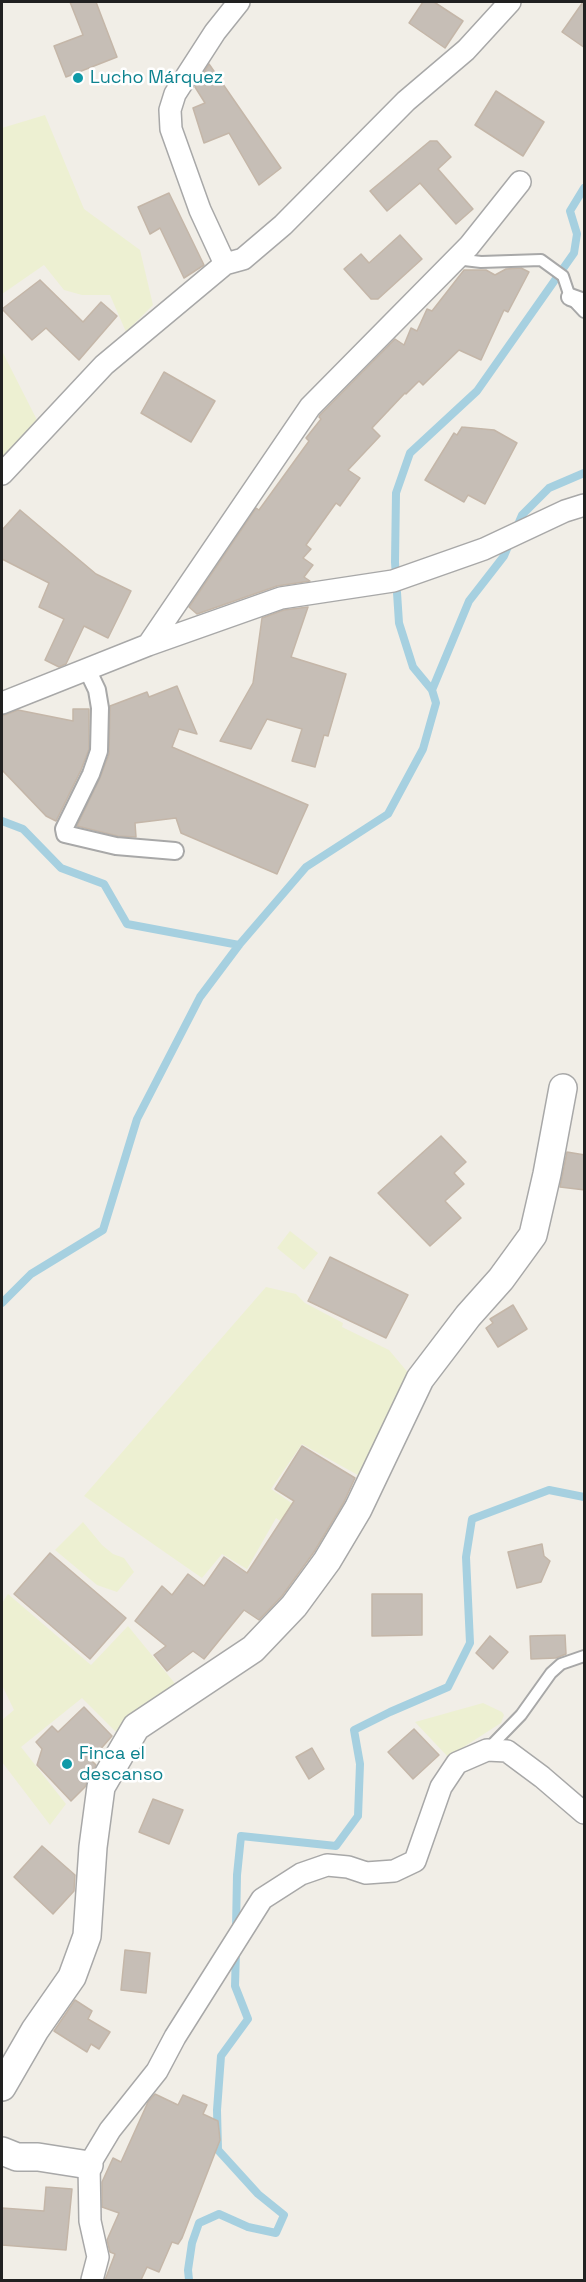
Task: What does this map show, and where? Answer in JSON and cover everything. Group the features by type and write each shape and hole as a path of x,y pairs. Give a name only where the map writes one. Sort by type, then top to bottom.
{"street":[{"path":"225,264 200,210 171,129 170,110 175,94 215,32 238,2"},
{"path":"2,474 104,365 225,264 243,259 283,225 406,101 466,50 510,2"},
{"path":"148,645 310,407 456,259 520,182"},
{"path":"2,703 148,645 280,598 397,580 484,549 575,508"},
{"path":"87,669 97,690 100,708 99,752 64,830 65,834 116,846 176,851"},
{"path":"2,2087 35,2030 72,1977 87,1936 100,1787 136,1727 253,1649 294,1606 327,1562 358,1509 420,1379 468,1316 501,1279 532,1235 547,1174 563,1088"},
{"path":"92,2280 98,2257 90,2221 89,2165 110,2130 157,2072 175,2037 262,1899 302,1874 327,1865 348,1867 366,1873 394,1871 415,1861 441,1787 457,1763 487,1750 507,1751 585,1813"},
{"path":"2,2151 17,2157 38,2157 89,2165"}],"lane":[{"path":"456,259 481,262 541,260 563,276 585,312"},
{"path":"487,1750 521,1715 550,1673 561,1664 585,1656"}],"green space":[{"path":"45,115 84,209 140,250 153,305 126,332 110,295 82,295 64,290 44,265 2,294 2,128"},
{"path":"2,351 37,420 2,460"},
{"path":"290,1231 318,1253 304,1270 277,1248"},
{"path":"266,1287 296,1294 305,1303 343,1323 342,1327 389,1350 410,1375 365,1479 302,1444 271,1489 334,1532 325,1550 276,1518 247,1569 222,1554 202,1578 84,1496"},
{"path":"83,1522 102,1545 113,1554 124,1558 134,1572 117,1592 97,1585 55,1550"},
{"name":"Finca el descanso","path":"8,1594 91,1665 128,1626 177,1686 117,1733 82,1698 21,1747 66,1804 50,1825 2,1762 2,1720 14,1710 2,1685 2,1603"},
{"path":"483,1703 502,1712 504,1715 501,1723 448,1757 415,1722"}],"building":[{"path":"70,2 96,2 117,57 66,77 54,46 83,35"},
{"path":"423,2 434,2 463,21 445,48 409,23"},
{"path":"585,2 585,48 562,32"},
{"path":"209,64 281,168 259,185 229,133 204,143 193,108 205,103 195,87"},
{"path":"496,91 544,122 523,156 475,125"},
{"path":"430,141 437,141 451,157 438,169 473,209 456,224 420,183 387,211 370,191"},
{"path":"169,193 204,265 184,278 160,228 150,234 138,207"},
{"path":"400,235 422,259 378,299 371,299 344,269 361,254 369,263"},
{"path":"521,268 529,272 508,312 504,310 481,360 459,350 423,385 419,381 405,393 372,428 380,436 348,470 360,478 340,506 336,503 306,545 311,549 303,558 313,565 304,577 310,581 277,586 197,614 189,607 256,508 259,510 309,441 306,438 321,419 320,415 395,339 404,345 411,328 417,331 427,309 432,311 464,270 486,270 495,275 506,269"},
{"path":"40,280 83,322 101,302 117,316 79,360 46,328 32,340 2,309"},
{"path":"164,372 215,401 191,442 141,413"},
{"path":"462,427 494,430 517,443 485,504 468,495 464,502 425,480 454,433 457,435"},
{"path":"20,510 96,574 131,591 108,638 84,626 66,664 59,667 45,660 64,619 39,607 49,583 2,559 2,530"},
{"path":"308,607 291,657 346,674 328,736 324,735 315,767 292,761 302,729 267,719 251,749 220,741 253,683 262,618 284,610"},
{"path":"177,686 197,734 179,729 172,747 308,805 277,874 181,833 176,818 135,823 136,837 118,836 77,826 109,754 110,706 147,692 149,697"},
{"path":"73,709 89,709 89,749 56,821 46,816 2,770 2,716 18,710 73,721"},
{"path":"441,1136 466,1162 454,1173 464,1184 445,1201 461,1218 430,1246 378,1193"},
{"path":"567,1152 585,1155 585,1190 560,1187"},
{"path":"330,1257 408,1295 386,1338 308,1301"},
{"path":"513,1305 527,1329 498,1347 486,1328 493,1323 490,1319"},
{"path":"302,1446 355,1478 344,1502 314,1552 282,1596 259,1620 244,1610 204,1659 193,1651 167,1671 154,1655 166,1646 135,1621 162,1586 172,1595 188,1574 204,1586 224,1557 247,1573 294,1501 275,1489"},
{"path":"542,1544 544,1556 550,1561 541,1582 517,1588 508,1552"},
{"path":"50,1553 126,1618 90,1659 14,1594"},
{"path":"372,1594 422,1594 422,1635 372,1636"},
{"path":"565,1635 566,1654 556,1658 531,1659 530,1636"},
{"path":"490,1636 508,1652 493,1669 476,1653"},
{"name":"Finca el descanso","path":"84,1707 112,1736 91,1760 96,1765 85,1787 71,1801 37,1765 42,1749 36,1742 52,1726 58,1732"},
{"path":"414,1729 439,1755 413,1779 388,1752"},
{"path":"312,1748 324,1769 309,1779 296,1757"},
{"path":"153,1799 183,1810 169,1844 139,1832"},
{"path":"42,1846 75,1875 74,1891 53,1914 14,1877"},
{"path":"125,1950 150,1953 146,1993 121,1990"},
{"path":"75,2000 92,2011 88,2019 110,2032 99,2049 91,2044 87,2052 54,2031"},
{"path":"155,2094 178,2105 183,2095 207,2105 203,2114 218,2121 220,2140 182,2238 178,2244 172,2242 159,2272 147,2267 141,2280 105,2280 115,2254 110,2252 107,2240 119,2213 102,2207 102,2182 113,2158 121,2162 148,2102"},
{"path":"46,2187 72,2189 66,2250 2,2245 2,2208 44,2211"}],"waterway":[{"path":"2,1303 31,1274 103,1230 137,1119 200,997 239,945 306,867 388,814 423,749 436,703 432,690 413,667 399,623 395,562 396,493 410,453 477,391 574,253 577,234 570,211 584,188"},
{"path":"516,529 522,515 549,488 584,473"},
{"path":"432,690 469,601 504,556 510,542"},
{"path":"2,821 23,829 61,868 104,884 127,924 239,945"},
{"path":"236,1929 237,1875 241,1836 336,1846 358,1816 360,1764 354,1730 448,1687 470,1643 466,1557 472,1519 549,1490 584,1497"},
{"path":"189,2280 188,2270 192,2243 199,2223 219,2214 248,2227 276,2233 284,2215 258,2194 218,2150 217,2110 221,2056 248,2019 235,1986 236,1950"}],"place":[{"name":"Lucho Márquez","path":"78,78"},
{"name":"Finca el descanso","path":"67,1764"}]}
